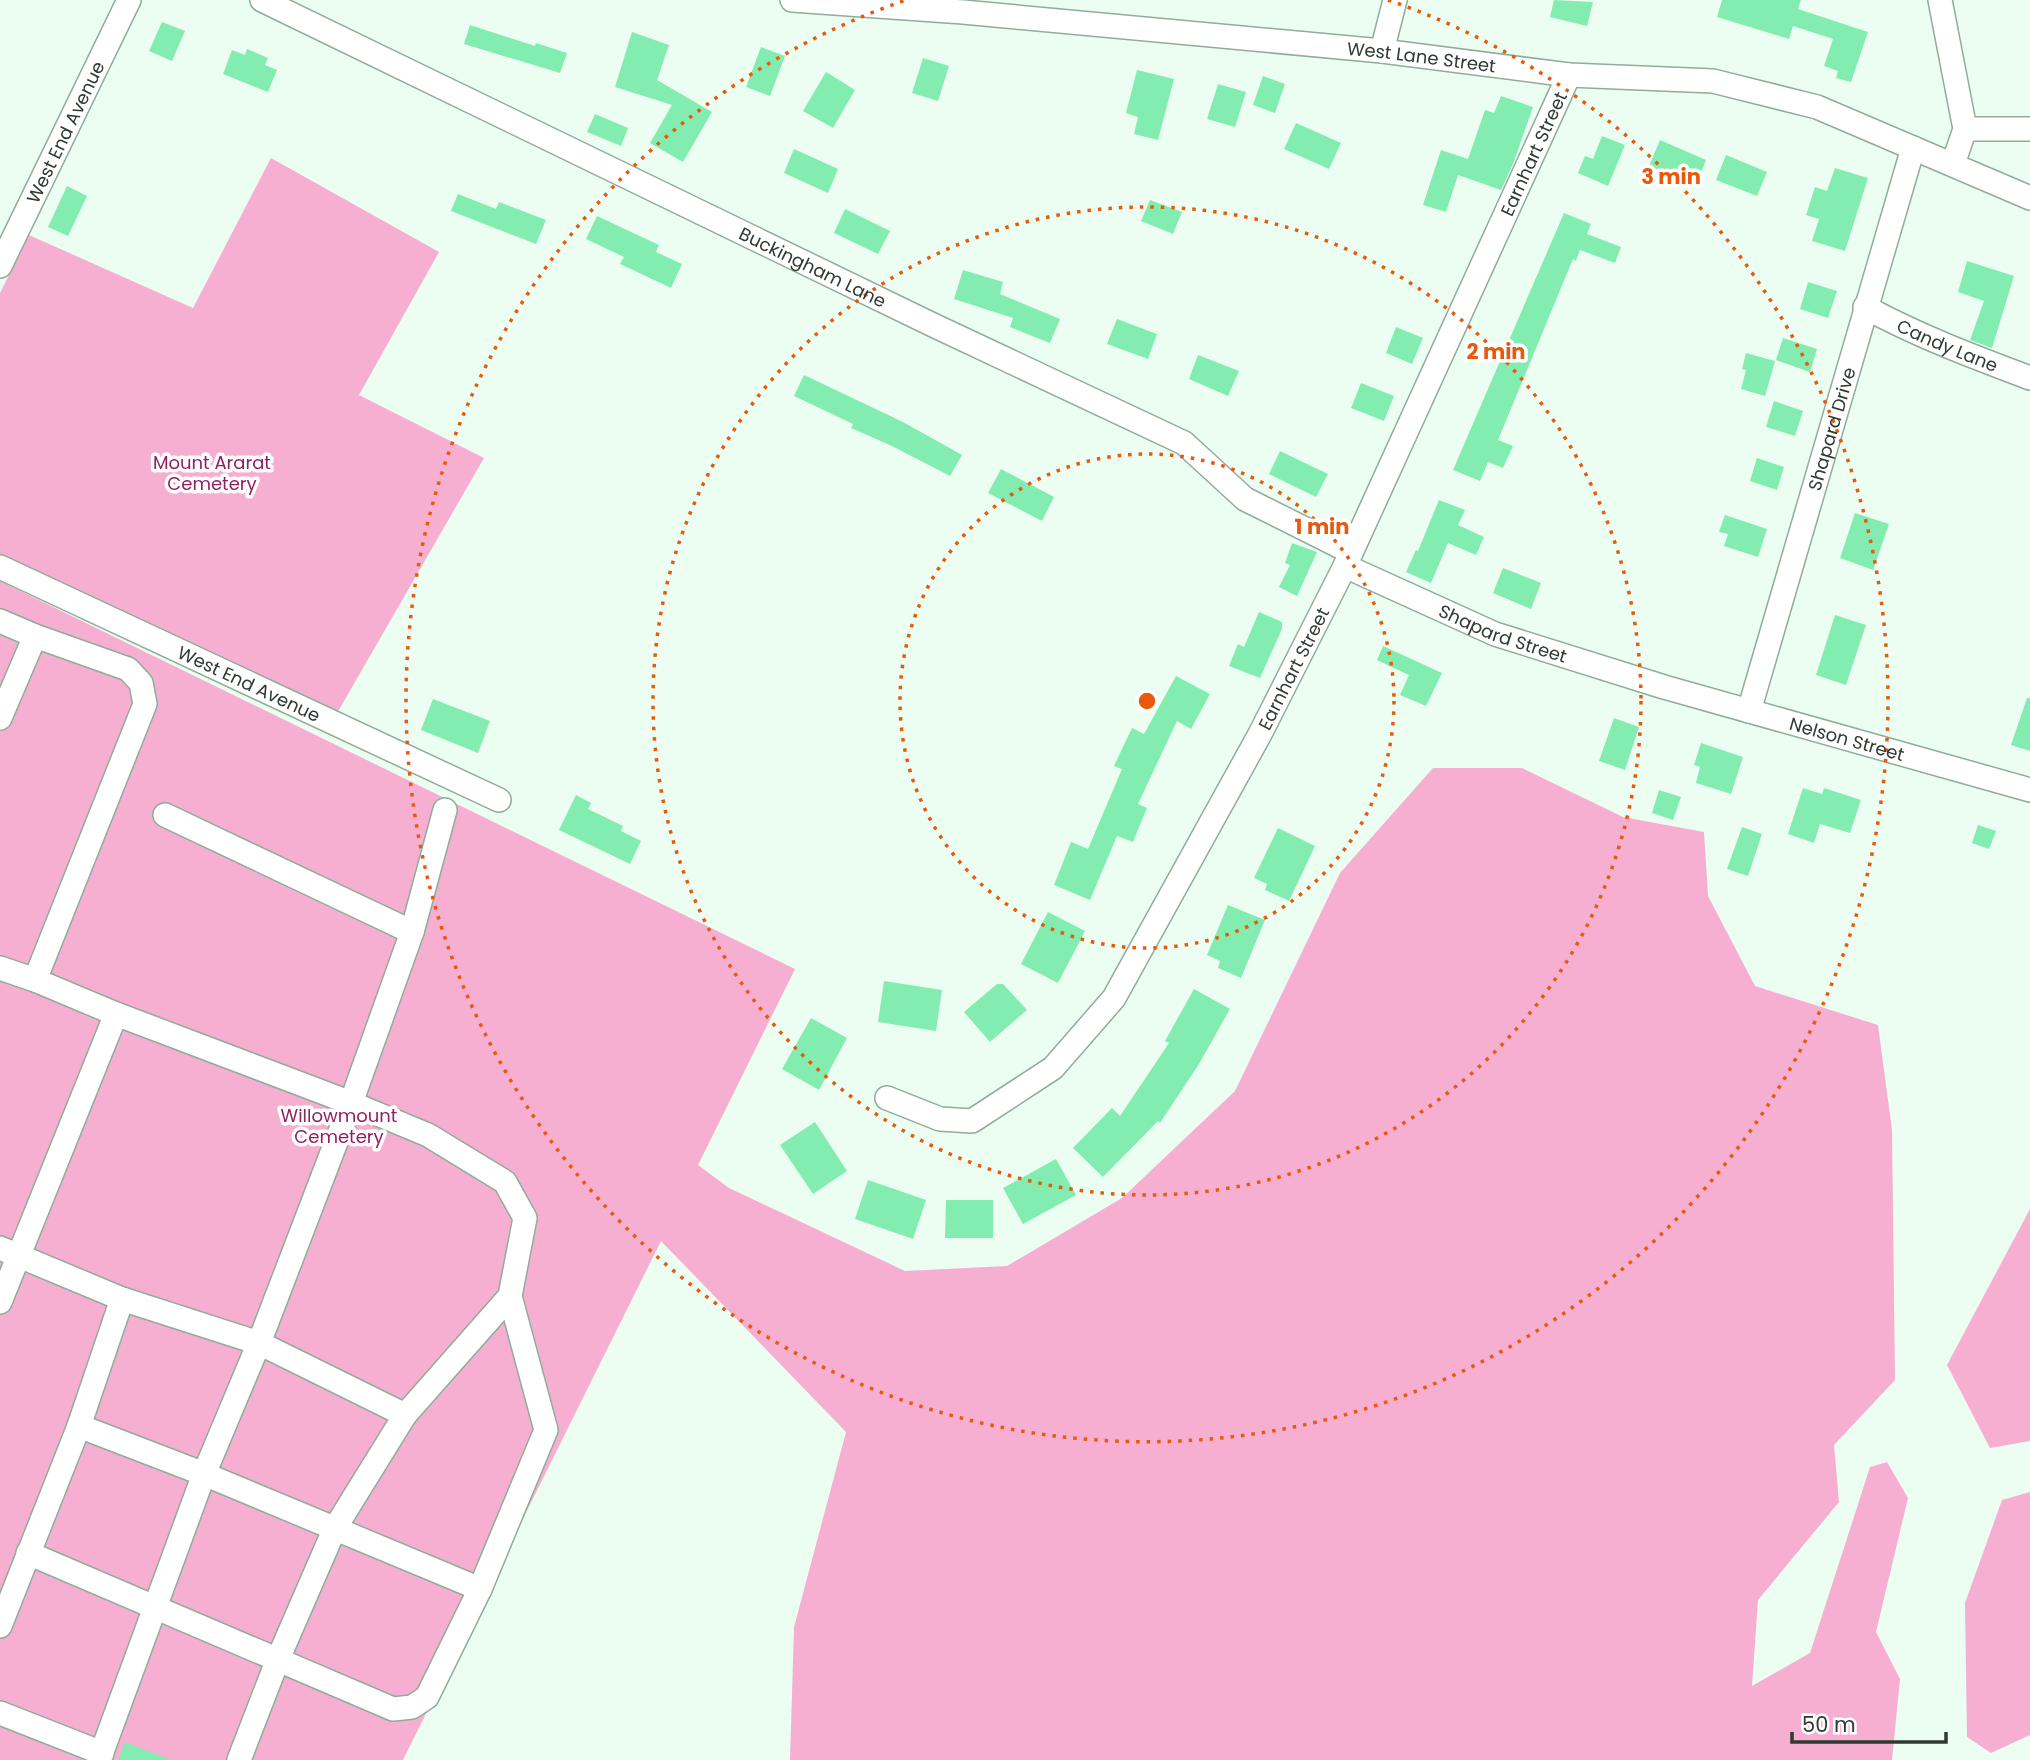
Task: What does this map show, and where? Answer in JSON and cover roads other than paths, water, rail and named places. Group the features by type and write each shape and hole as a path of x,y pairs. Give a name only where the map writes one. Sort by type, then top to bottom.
{"street":[{"name":"West End Avenue","path":"0,265 129,0"},
{"name":"Buckingham Lane","path":"262,0 933,326 1184,443 1245,499 1348,559"},
{"name":"West Lane Street","path":"792,0 965,6 1382,51 1569,75 1713,81 1817,107 2030,198"},
{"path":"1382,51 1395,0"},
{"path":"1940,0 1965,129 1953,164"},
{"name":"Earnhart Street","path":"887,1098 940,1119 971,1121 1053,1068 1114,998 1260,734 1348,559 1569,75"},
{"path":"1965,129 2030,129"},
{"name":"Shapard Drive","path":"1749,711 1913,148"},
{"name":"Candy Lane","path":"1866,307 1943,345 2030,379"},
{"name":"Shapard Street","path":"1348,559 1495,634 1664,687"},
{"name":"West End Avenue","path":"0,567 499,800"},
{"path":"0,621 128,669 141,683 145,704 35,980"},
{"path":"0,718 35,636"},
{"name":"Nelson Street","path":"1664,687 2030,790"},
{"path":"0,1713 100,1756 204,1474 259,1343 351,1102 412,932 445,810"},
{"path":"165,815 412,932"},
{"path":"0,968 351,1102 428,1135 505,1182 525,1218 510,1296 546,1430 480,1589 426,1698 412,1706 393,1709 28,1553"},
{"path":"0,1302 9,1252 116,1014"},
{"path":"9,1252 122,1299 259,1343 405,1415"},
{"path":"239,1760 278,1659 335,1528 405,1415 510,1296"},
{"path":"0,1626 79,1426 122,1299"},
{"path":"79,1426 204,1474 480,1589"}],"park label":[{"name":"Mount Ararat Cemetery","path":"212,472"},
{"name":"Willowmount Cemetery","path":"339,1125"}]}
